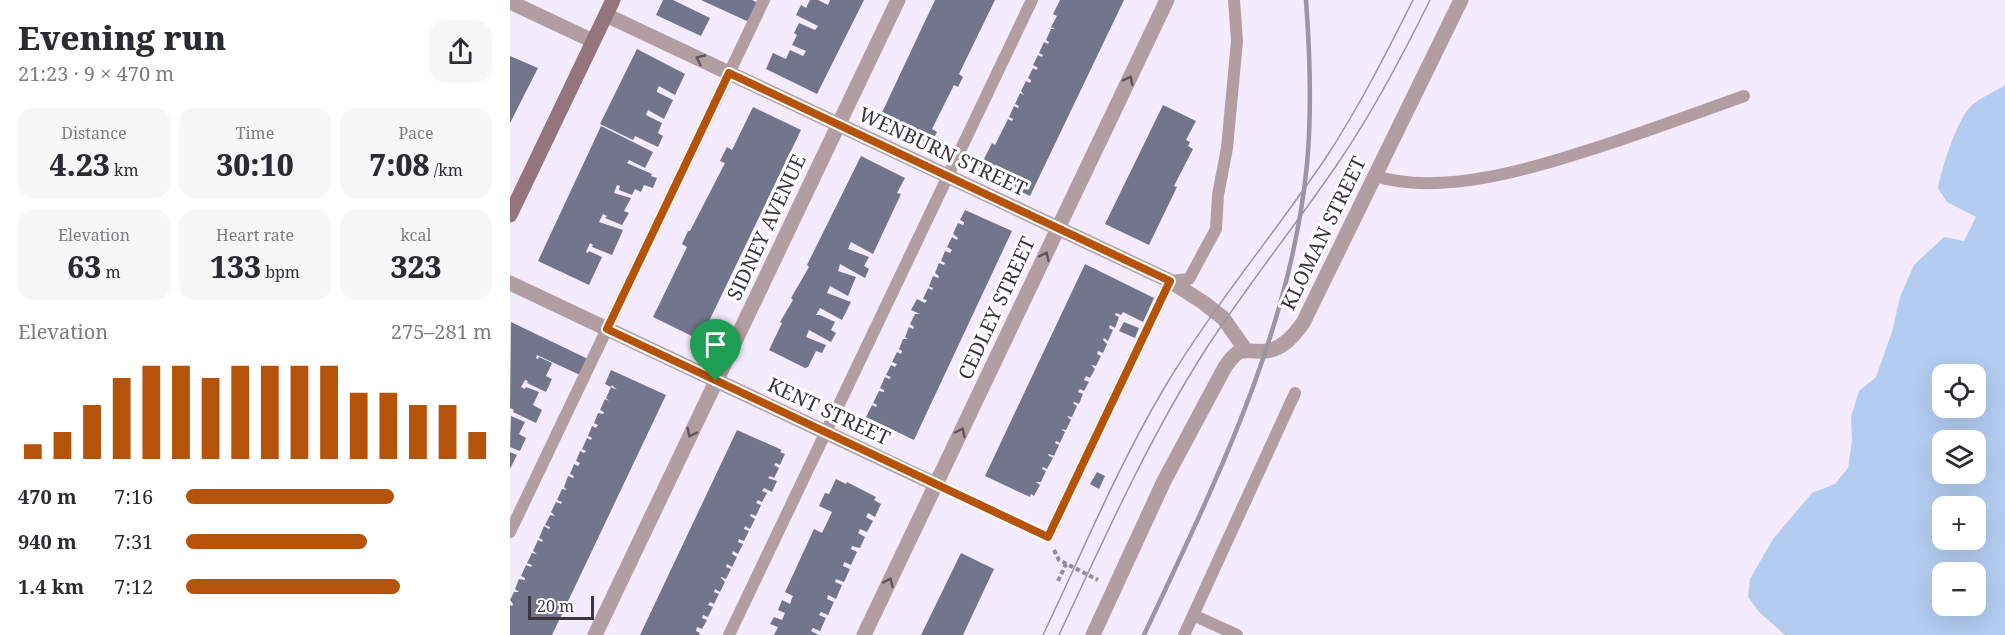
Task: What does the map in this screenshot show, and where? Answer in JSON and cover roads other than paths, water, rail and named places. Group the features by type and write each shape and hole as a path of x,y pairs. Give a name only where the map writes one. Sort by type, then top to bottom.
{"main road":[{"path":"510,215 613,0"}],"street":[{"name":"SIDNEY AVENUE","path":"595,635 898,0"},
{"name":"CEDLEY STREET","path":"864,635 1167,0"},
{"name":"KLOMAN STREET","path":"1245,349 1266,351 1281,346 1292,338 1303,322 1461,0"},
{"path":"510,2 593,41"},
{"name":"WENBURN STREET","path":"606,15 1170,281 1223,318 1245,349"},
{"name":"KENT STREET","path":"510,283 935,484"},
{"path":"1093,635 1164,481 1225,368 1233,356 1245,349"}],"lane":[{"path":"510,532 764,0"},
{"path":"729,635 1032,0"},
{"path":"1048,537 1170,281 1189,279 1216,229 1218,195 1227,148 1237,41 1234,0"},
{"path":"1375,176 1423,183 1476,179 1524,170 1641,133 1744,96"},
{"path":"1184,635 1295,393"},
{"path":"1193,615 1238,635"}],"water":[{"path":"2005,85 2005,635 1785,635 1759,612 1748,597 1750,579 1773,539 1812,493 1835,484 1848,468 1852,441 1851,417 1859,391 1876,377 1892,332 1900,297 1914,265 1944,237 1964,241 1976,217 1947,202 1938,188 1951,144 1961,121 1976,102"}],"tram line":[{"path":"1043,635 1115,480 1163,390 1221,302 1325,159 1360,101 1413,0"},
{"path":"1059,635 1127,491 1183,386 1236,305 1320,189 1362,126 1409,43 1430,0"}],"railway":[{"path":"1144,635 1197,522 1246,406 1285,287 1298,226 1309,144 1310,82 1306,0"}]}
